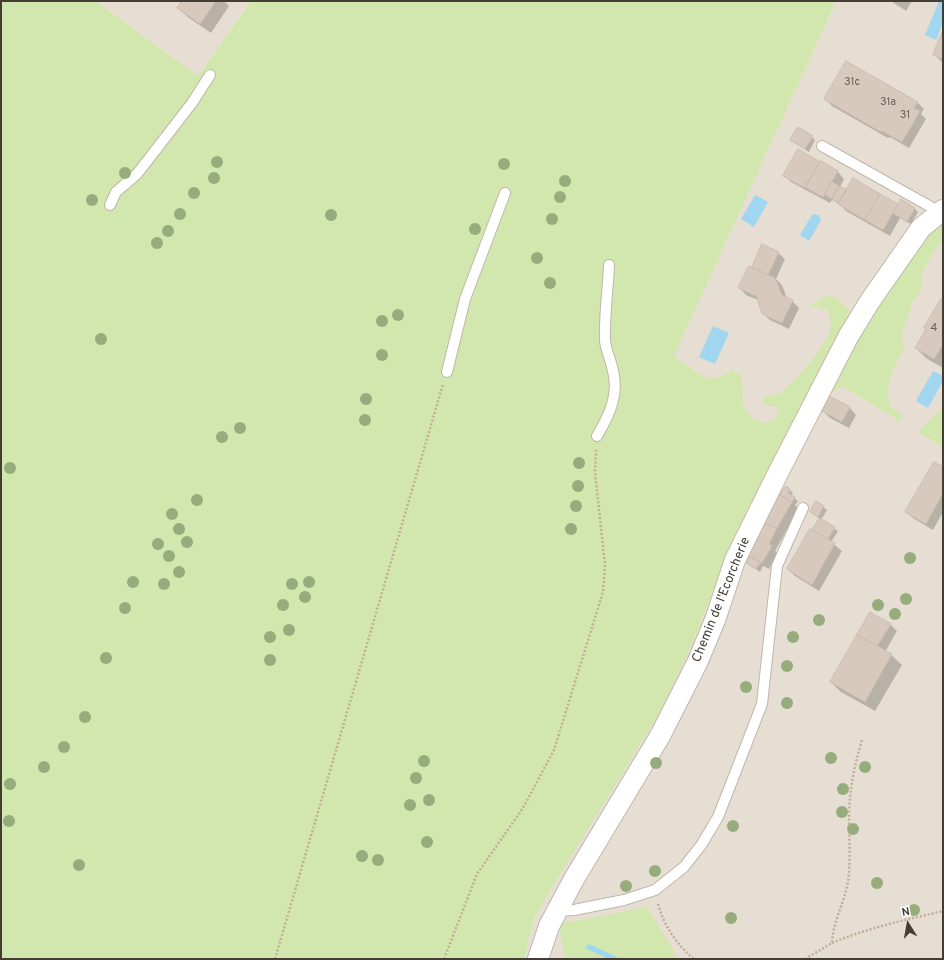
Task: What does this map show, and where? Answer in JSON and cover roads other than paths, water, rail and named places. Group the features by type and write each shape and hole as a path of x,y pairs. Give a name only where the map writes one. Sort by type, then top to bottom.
{"street":[{"name":"Chemin de l'Ecorcherie","path":"538,959 556,911 660,736 698,660 716,620 735,560 848,337 870,301 921,228 941,211"}],"lane":[{"path":"110,205 116,192 137,174 192,103 210,75"},
{"path":"822,146 941,211"},
{"path":"447,372 464,299 505,193"},
{"path":"597,436 608,416 615,392 615,380 605,343 609,265"},
{"path":"556,911 574,910 610,903 655,890 684,867 702,844 718,817 762,704 776,566 803,508"}],"water":[{"path":"939,1 943,3 943,23 936,40 925,35"},
{"path":"755,195 768,202 754,227 741,219"},
{"path":"812,215 819,215 821,220 809,241 800,235"},
{"path":"713,326 729,333 715,364 699,357"},
{"path":"933,371 943,376 943,381 928,408 916,401"}],"waterway":[{"path":"589,947 615,959"}]}
